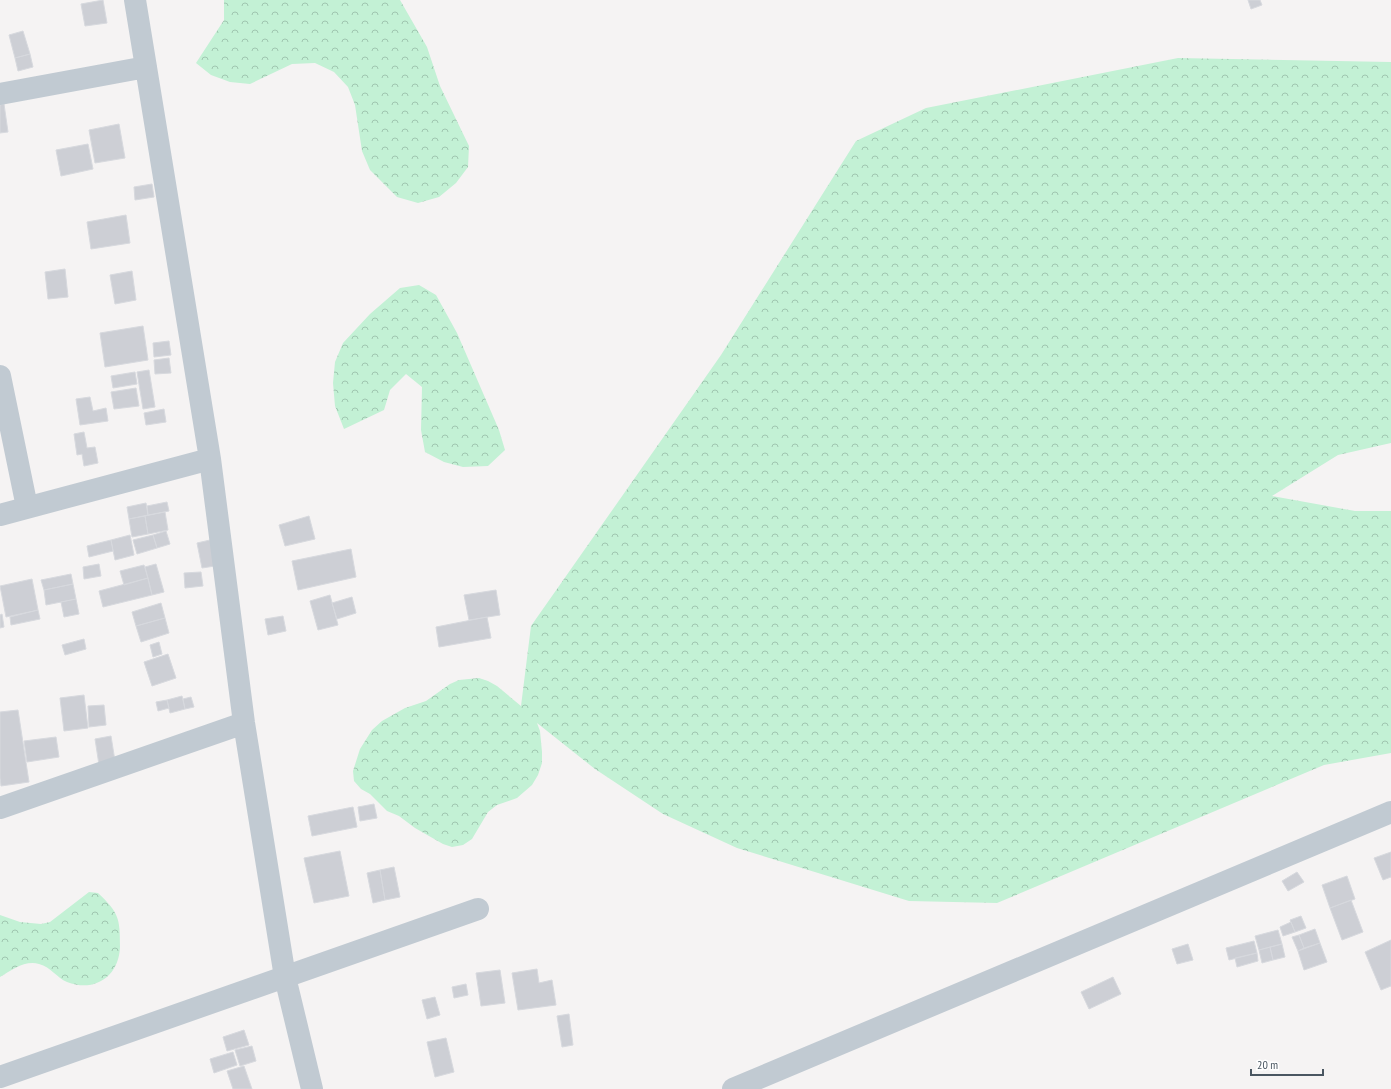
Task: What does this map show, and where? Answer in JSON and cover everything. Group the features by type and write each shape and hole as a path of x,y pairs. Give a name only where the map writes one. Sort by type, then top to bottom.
{"street":[{"path":"134,0 210,459 244,723 286,977 312,1089"},
{"path":"0,94 146,67"},
{"path":"0,376 28,507"},
{"path":"0,515 210,459"},
{"path":"0,808 244,723"},
{"path":"733,1089 1391,812"},
{"path":"0,1077 478,909"}],"green space":[{"path":"224,0 400,0 427,47 440,86 469,146 468,167 456,183 439,197 418,203 397,197 370,170 362,151 355,105 348,87 334,72 315,63 292,64 250,84 230,82 211,75 196,63 224,20"},
{"path":"1178,58 1391,62 1391,443 1338,455 1272,496 1355,511 1391,511 1391,753 1324,765 997,903 909,901 737,848 663,814 595,769 537,723 540,731 542,763 538,775 532,785 517,798 497,805 488,812 472,839 463,845 452,847 443,844 415,828 399,816 387,811 370,794 361,789 354,781 353,771 360,749 372,730 382,721 405,708 426,701 450,684 459,680 479,678 497,686 521,706 531,626 721,355 856,141 926,108"},
{"path":"419,285 436,295 457,333 499,430 505,450 488,466 463,467 444,462 425,452 421,430 422,387 406,374 390,390 384,410 344,429 335,406 333,383 335,362 343,343 370,314 400,288"},
{"path":"89,892 98,893 105,900 114,911 119,922 119,957 110,974 104,980 87,985 77,985 63,980 43,965 34,963 19,966 0,977 0,915 20,922 41,924 50,922"}],"building":[{"path":"103,0 107,23 85,26 81,4"},
{"path":"1248,0 1260,0 1262,5 1251,9"},
{"path":"23,31 30,54 15,58 9,35"},
{"path":"30,54 33,67 18,71 15,58"},
{"path":"4,104 8,132 0,133 0,105"},
{"path":"119,124 125,158 95,163 89,130"},
{"path":"88,144 93,169 61,176 56,150"},
{"path":"152,184 154,197 135,200 134,187"},
{"path":"126,215 130,243 91,249 87,222"},
{"path":"65,269 68,297 48,299 45,272"},
{"path":"132,271 136,300 115,304 110,275"},
{"path":"143,326 148,360 105,367 100,333"},
{"path":"169,341 171,355 154,357 153,343"},
{"path":"169,358 171,373 155,374 154,360"},
{"path":"149,370 155,407 143,409 137,372"},
{"path":"135,372 137,384 113,388 111,376"},
{"path":"136,388 139,406 114,409 111,392"},
{"path":"90,397 93,411 106,408 108,421 80,425 76,399"},
{"path":"164,409 166,422 146,425 144,413"},
{"path":"84,432 87,448 95,447 98,463 84,466 82,454 77,455 74,434"},
{"path":"167,502 169,511 148,515 147,506"},
{"path":"146,503 148,515 129,519 127,507"},
{"path":"165,512 168,530 148,534 145,516"},
{"path":"145,516 148,534 132,537 129,519"},
{"path":"309,516 315,539 285,546 279,525"},
{"path":"166,531 170,544 157,548 153,535"},
{"path":"130,535 134,555 115,560 111,540"},
{"path":"153,535 157,548 137,554 133,540"},
{"path":"111,540 113,551 89,557 87,546"},
{"path":"210,540 215,566 202,568 197,543"},
{"path":"351,549 356,577 298,590 292,561"},
{"path":"99,564 101,576 84,579 83,567"},
{"path":"156,564 164,592 152,595 145,567"},
{"path":"144,565 148,578 124,585 120,571"},
{"path":"201,572 203,586 185,588 184,573"},
{"path":"71,574 73,584 44,590 41,580"},
{"path":"148,578 152,595 103,607 99,591"},
{"path":"32,579 38,610 6,617 0,586"},
{"path":"73,584 76,599 46,605 44,590"},
{"path":"496,590 500,615 469,620 464,595"},
{"path":"330,595 338,625 318,630 310,601"},
{"path":"352,597 356,613 337,619 332,603"},
{"path":"76,599 79,614 64,617 61,602"},
{"path":"161,603 165,618 136,626 132,612"},
{"path":"38,610 40,619 11,625 10,617"},
{"path":"2,614 4,627 0,628 0,615"},
{"path":"283,616 286,631 268,635 265,619"},
{"path":"487,617 491,638 439,647 436,627"},
{"path":"165,618 169,633 141,642 136,626"},
{"path":"84,639 86,649 65,655 62,645"},
{"path":"159,642 162,654 153,657 150,645"},
{"path":"168,654 176,678 152,686 144,662"},
{"path":"84,695 88,728 64,731 60,698"},
{"path":"182,696 185,709 170,713 167,700"},
{"path":"191,697 194,707 185,709 183,699"},
{"path":"167,700 169,708 158,711 156,702"},
{"path":"104,705 106,725 89,727 88,706"},
{"path":"18,710 29,782 1,786 0,712"},
{"path":"111,736 115,761 99,765 95,739"},
{"path":"56,737 59,757 27,762 24,741"},
{"path":"374,804 377,818 360,821 358,807"},
{"path":"353,807 357,827 312,836 308,816"},
{"path":"340,851 349,896 314,903 304,858"},
{"path":"1391,852 1391,877 1383,880 1374,858"},
{"path":"394,867 400,897 385,900 380,870"},
{"path":"380,870 385,900 373,903 367,873"},
{"path":"1297,872 1304,882 1288,891 1282,881"},
{"path":"1347,876 1355,899 1330,908 1322,885"},
{"path":"1351,900 1363,932 1342,940 1330,908"},
{"path":"1301,916 1306,928 1295,932 1290,920"},
{"path":"1291,922 1295,932 1283,936 1280,927"},
{"path":"1315,929 1320,943 1304,948 1299,935"},
{"path":"1278,930 1282,944 1259,950 1255,936"},
{"path":"1299,935 1304,948 1298,951 1292,937"},
{"path":"1391,940 1391,986 1381,990 1365,952"},
{"path":"1254,941 1257,953 1229,960 1226,948"},
{"path":"1320,943 1327,962 1304,970 1298,951"},
{"path":"1188,944 1193,960 1177,964 1172,949"},
{"path":"1282,944 1285,957 1273,960 1270,947"},
{"path":"1270,947 1273,960 1262,963 1259,950"},
{"path":"1257,953 1258,961 1237,967 1235,958"},
{"path":"537,969 539,983 552,980 556,1005 518,1010 512,973"},
{"path":"500,970 505,1003 481,1006 476,973"},
{"path":"1113,977 1121,994 1089,1009 1081,992"},
{"path":"466,984 468,995 454,998 452,987"},
{"path":"435,997 440,1015 427,1019 422,1000"},
{"path":"569,1014 573,1045 562,1047 557,1016"},
{"path":"244,1030 249,1045 227,1051 223,1037"},
{"path":"446,1038 454,1072 435,1077 427,1042"},
{"path":"252,1046 256,1061 240,1066 235,1050"},
{"path":"233,1052 237,1065 214,1073 210,1059"},
{"path":"244,1066 252,1089 233,1089 227,1071"}]}
